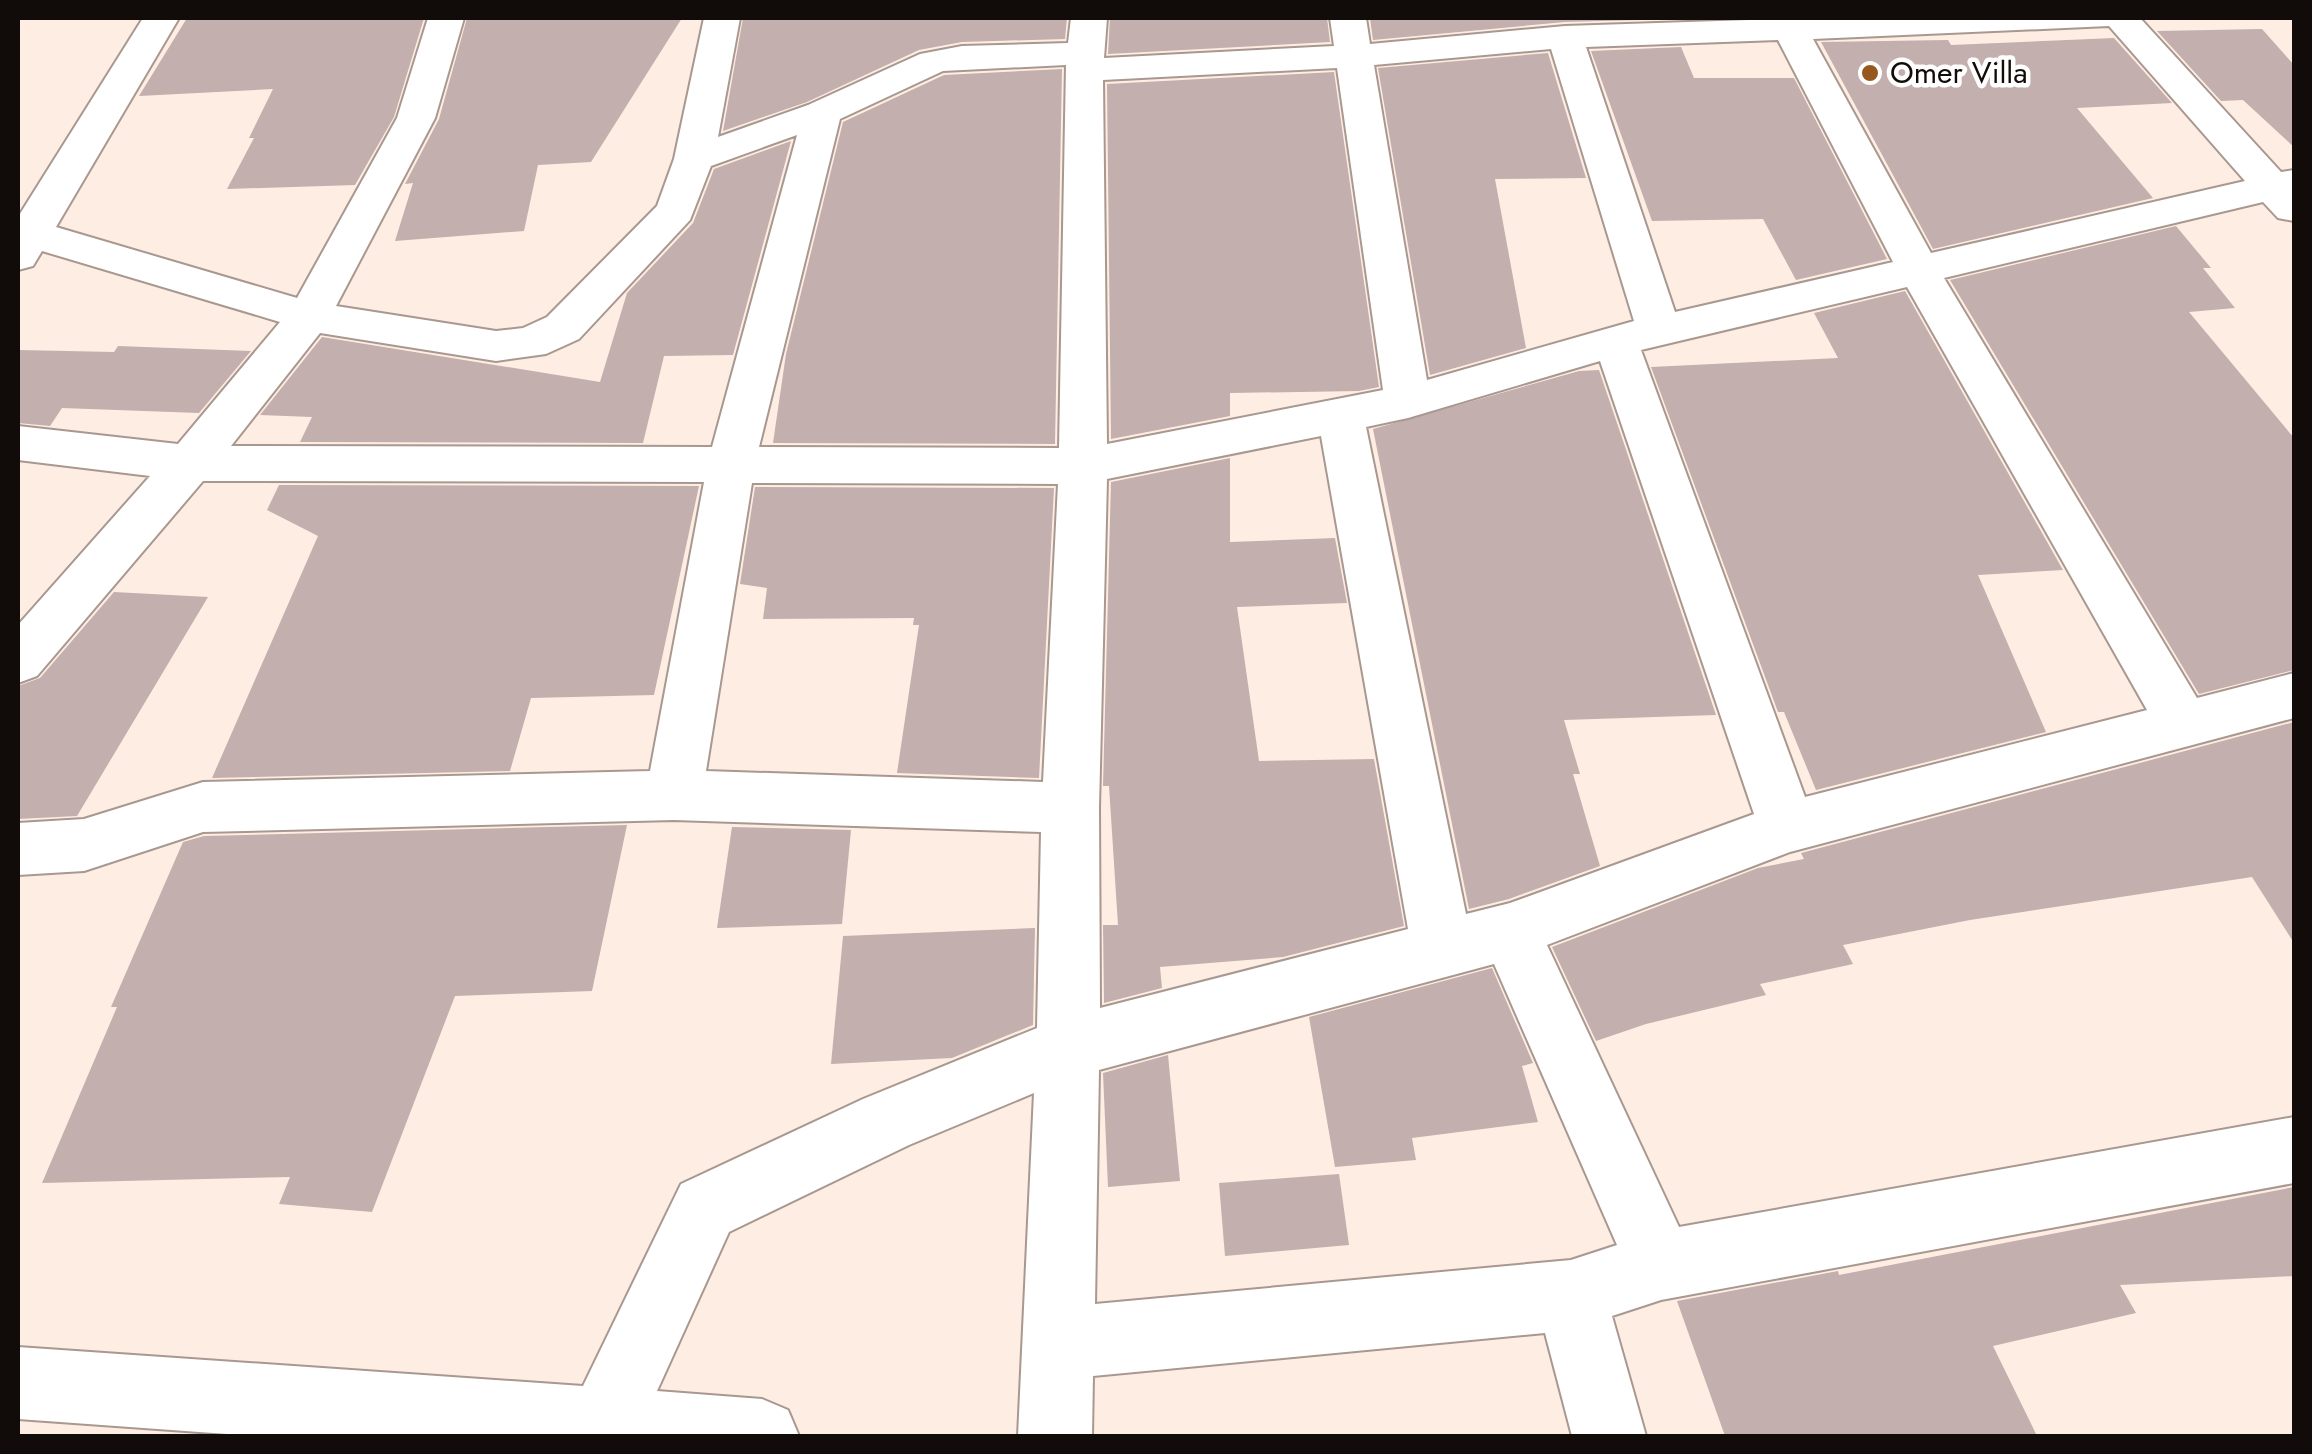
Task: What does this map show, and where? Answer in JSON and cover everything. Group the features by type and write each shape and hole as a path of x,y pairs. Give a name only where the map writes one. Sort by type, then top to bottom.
{"street":[{"path":"162,18 23,240 309,316 496,346 530,343 563,328 676,212 694,159 722,18"},
{"path":"18,661 190,463 309,316 416,118 446,18"},
{"path":"694,159 822,113 933,62 962,57 1086,47 1352,37 1565,37 1670,25 1790,28 2098,18"},
{"path":"2121,18 2287,193"},
{"path":"1790,28 1919,271 2184,725"},
{"path":"1352,37 1408,402"},
{"path":"1565,37 1637,336 1787,827"},
{"path":"1055,1436 1068,1047 1070,808 1083,466 1086,47"},
{"path":"674,795 730,465 822,113"},
{"path":"18,444 190,463 1083,466 1408,402 1637,336 2287,193"},
{"path":"1341,416 1442,947"},
{"path":"599,1431 705,1208 886,1122 1068,1047 1510,931 1787,827 2294,696"},
{"path":"18,849 84,845 204,807 674,795 1070,808"},
{"path":"1510,931 1661,1265"},
{"path":"1058,1342 1571,1294 1661,1265 2294,1150"},
{"path":"1571,1294 1609,1436"},
{"path":"18,1383 599,1431 762,1436"}],"building":[{"path":"187,18 424,18 394,117 355,185 227,189 254,138 249,138 273,89 139,96"},
{"path":"467,18 682,18 591,162 538,165 524,231 395,241 413,183 405,184 439,119"},
{"path":"743,18 1067,18 1065,39 962,42 919,50 807,102 723,131"},
{"path":"1110,18 1327,18 1330,42 1108,54"},
{"path":"1370,18 1639,20 1565,22 1373,40"},
{"path":"2262,29 2294,65 2294,147 2243,100 2221,101 2157,31"},
{"path":"2114,38 2172,103 2077,108 2153,198 1933,249 1821,42 1948,40 1951,45"},
{"path":"1681,47 1694,78 1794,78 1887,259 1796,280 1763,219 1652,221 1591,51"},
{"path":"1548,53 1586,178 1495,179 1526,348 1430,375 1378,68"},
{"path":"1062,69 1055,444 773,443 786,354 843,122 944,75"},
{"path":"1334,72 1379,387 1359,391 1230,393 1230,416 1111,439 1107,84"},
{"path":"791,141 733,355 664,356 643,443 300,442 312,417 260,415 322,337 600,382 627,293 693,223 714,169"},
{"path":"2176,226 2211,268 2203,268 2235,308 2189,312 2294,438 2294,670 2199,694 1950,280"},
{"path":"1905,291 2063,570 1978,575 2046,732 1816,790 1784,712 1778,712 1651,367 1838,358 1814,313"},
{"path":"118,346 251,351 199,413 62,408 50,426 18,423 18,350 114,352"},
{"path":"1599,370 1716,715 1564,720 1580,774 1573,774 1600,866 1469,909 1373,429 1579,371"},
{"path":"1230,458 1230,542 1335,538 1347,603 1237,607 1259,761 1374,759 1404,926 1283,957 1160,967 1162,988 1104,1003 1103,925 1118,925 1109,786 1103,786 1111,482"},
{"path":"279,485 699,486 654,695 531,698 510,771 212,778 318,536 267,510"},
{"path":"755,487 1054,488 1039,778 897,773 919,625 913,625 914,618 763,619 767,588 740,584"},
{"path":"114,592 208,597 77,816 18,819 18,686 40,678"},
{"path":"2294,722 2294,943 2252,877 1970,920 1843,945 1853,964 1760,984 1766,995 1646,1024 1596,1041 1552,947 1758,868 1804,859 1801,853"},
{"path":"627,825 592,991 455,996 372,1212 279,1204 290,1177 42,1183 117,1007 111,1007 183,842 204,836"},
{"path":"732,827 851,830 842,924 717,928"},
{"path":"1035,928 1033,1025 952,1058 831,1064 843,936"},
{"path":"1492,968 1533,1063 1522,1066 1538,1122 1412,1138 1416,1160 1335,1167 1309,1017"},
{"path":"1168,1055 1180,1181 1108,1187 1103,1073"},
{"path":"1339,1174 1349,1245 1225,1256 1219,1183"},
{"path":"2294,1187 2294,1276 2120,1285 2136,1313 1993,1346 2037,1436 1725,1436 1677,1301 1838,1271 1839,1275"}],"place":[{"name":"Omer Villa","path":"1870,73"}]}
